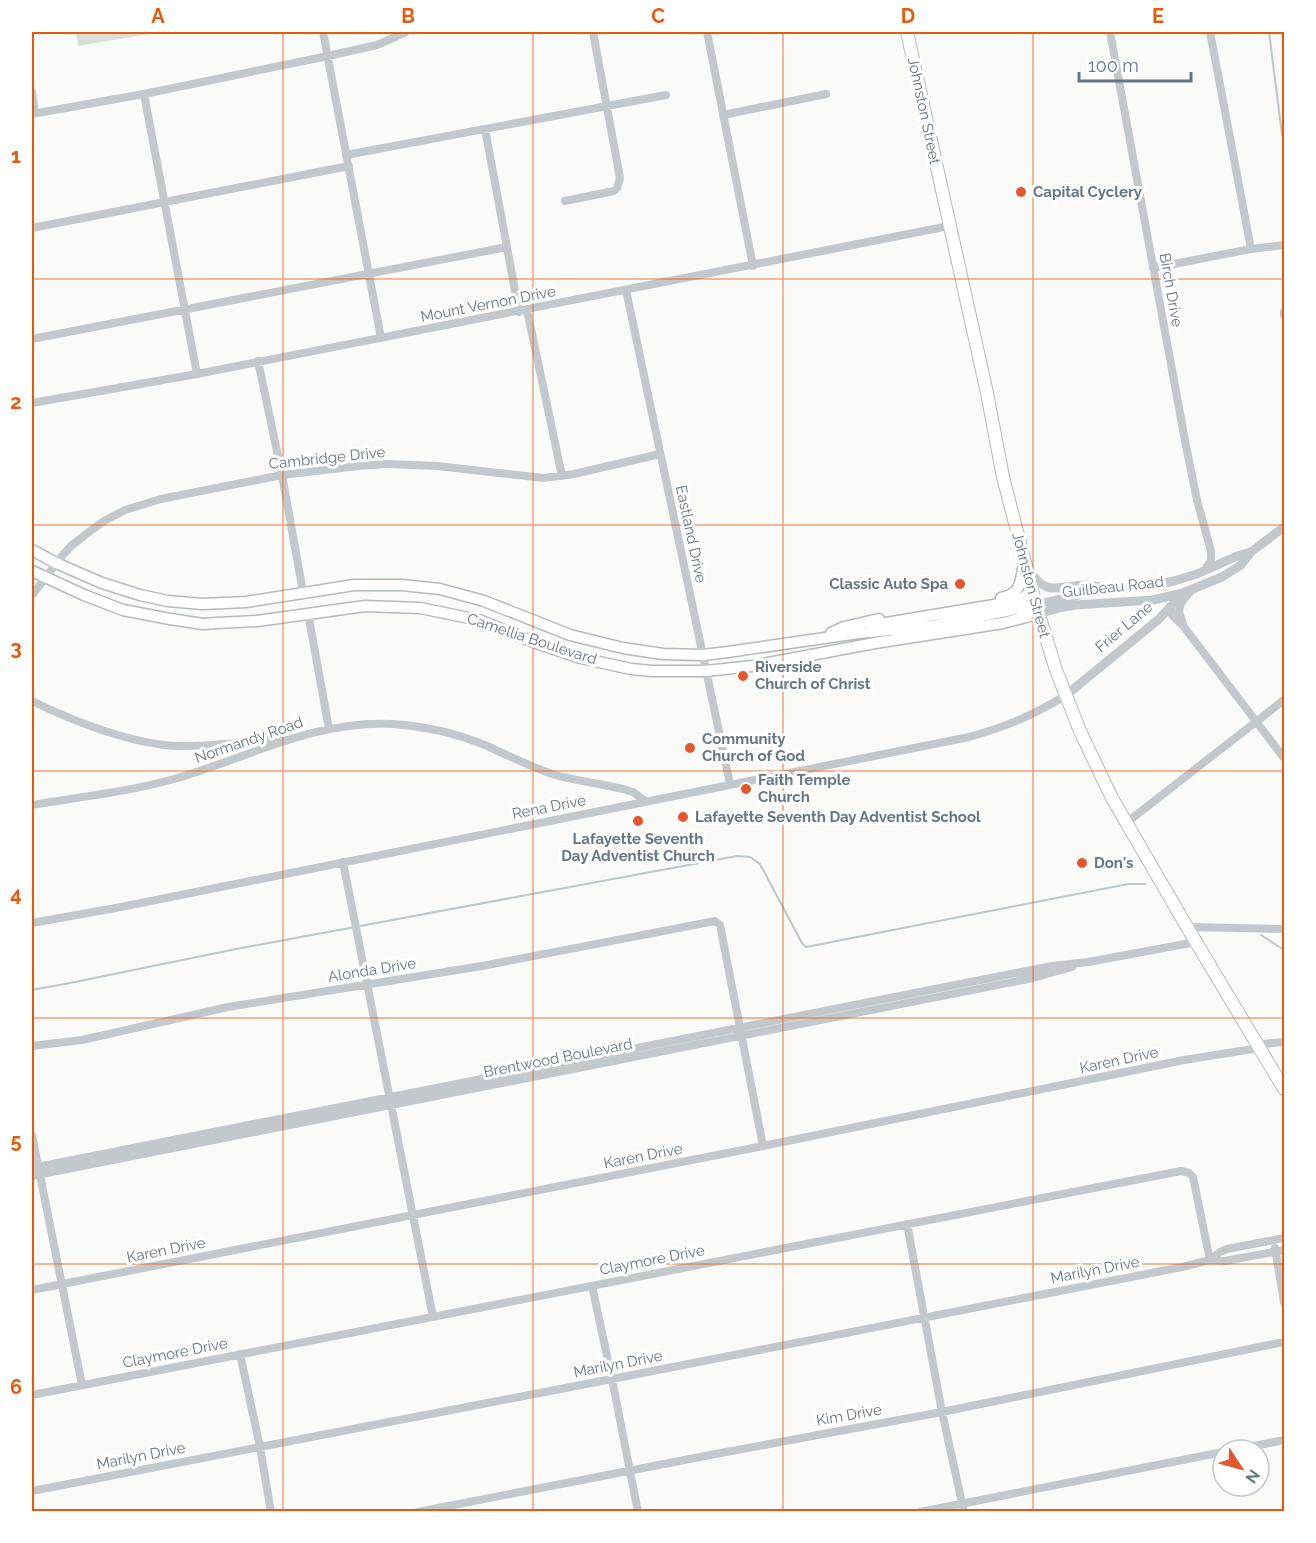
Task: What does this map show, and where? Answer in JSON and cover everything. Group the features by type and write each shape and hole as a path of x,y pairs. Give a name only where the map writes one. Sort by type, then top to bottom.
{"main road":[{"name":"Johnston Street","path":"907,32 1003,477 1037,610 1065,696 1112,798 1284,1089"},
{"name":"Camellia Boulevard","path":"32,550 102,583 168,601 189,604 246,602 354,585 402,585 440,589 484,601 549,628 598,643 646,652 703,655 817,638 933,626 1037,610"},
{"path":"817,638 844,627 896,615 1009,596 1016,592 1020,585 1024,562"},
{"name":"Camellia Boulevard","path":"32,571 123,610 150,616 216,623 257,621 365,606 386,605 428,609 479,620 581,658 652,671 706,671 782,661 1003,623 1037,610"},
{"path":"782,661 799,651 843,643 872,626 1020,600 1032,591"}],"street":[{"path":"323,32 381,338"},
{"path":"32,92 33,114 328,56 377,45 406,32"},
{"path":"565,201 614,191 620,183 593,32"},
{"path":"707,32 753,266"},
{"name":"Birch Drive","path":"1110,32 1191,475 1211,551"},
{"path":"1210,32 1251,249"},
{"path":"144,94 197,374"},
{"path":"723,115 826,94"},
{"path":"346,155 666,95"},
{"path":"485,129 507,247 562,476"},
{"path":"32,228 349,166"},
{"name":"Mount Vernon Drive","path":"32,404 523,311 949,226"},
{"path":"1153,268 1284,245"},
{"path":"32,339 507,247"},
{"name":"Eastland Drive","path":"626,290 730,784"},
{"path":"258,361 303,592"},
{"name":"Cambridge Drive","path":"32,595 44,577 71,546 104,520 125,510 161,499 282,475 358,466 388,464 447,467 543,478 562,476 660,454"},
{"name":"Guilbeau Road","path":"1037,610 1153,600 1193,590 1222,577 1241,565 1251,552 1284,527"},
{"path":"1211,551 1222,559 1229,560"},
{"path":"1205,570 1211,560 1211,551"},
{"name":"Guilbeau Road","path":"1037,610 1091,592 1158,585 1191,576 1251,552"},
{"name":"Frier Lane","path":"1065,696 1159,619 1194,582 1217,572 1229,560"},
{"path":"1024,562 1032,575 1049,588 1086,585 1113,589"},
{"path":"1184,627 1179,614 1180,608 1182,602 1193,590"},
{"path":"1172,606 1172,615 1184,627 1284,758"},
{"path":"308,613 329,729"},
{"name":"Rena Drive","path":"32,923 988,732 1030,716 1065,696"},
{"path":"1126,823 1284,700"},
{"path":"32,702 102,730 150,743 177,746 208,745 296,736"},
{"name":"Normandy Road","path":"32,805 153,785 207,769 296,736 372,724 431,728 467,738 552,774 623,789 633,792 645,801"},
{"path":"343,862 433,1317"},
{"name":"Alonda Drive","path":"32,1046 82,1040 228,1007 482,966 709,922 717,922 720,925 740,1032"},
{"path":"1187,927 1284,929"},
{"name":"Brentwood Boulevard","path":"35,1171 740,1032 1052,966 1088,962 1196,942"},
{"path":"740,1032 763,1146"},
{"name":"Karen Drive","path":"32,1290 763,1146 1184,1060 1253,1049 1263,1044 1284,1042"},
{"path":"32,1135 35,1171 82,1385"},
{"name":"Claymore Drive","path":"32,1395 1183,1171 1190,1173 1193,1177 1210,1260"},
{"path":"907,1224 942,1412 963,1507"},
{"name":"Marilyn Drive","path":"1210,1260 1227,1249 1284,1238"},
{"path":"1274,1240 1284,1302"},
{"name":"Marilyn Drive","path":"32,1491 1210,1260 1225,1261 1284,1250"},
{"path":"592,1286 638,1512"},
{"name":"Kim Drive","path":"418,1512 942,1412 1284,1342"},
{"path":"240,1354 271,1512"},
{"path":"920,1512 963,1507 1211,1455"}],"shaded area":[{"path":"76,32 160,32 78,46"}],"waterway":[{"path":"1269,32 1284,142"},
{"path":"32,990 236,949 737,856 750,857 760,864 806,947 1128,884 1145,884"},
{"path":"1261,935 1284,950"}],"place":[{"name":"Capital Cyclery","path":"1021,192"},
{"name":"Classic Auto Spa","path":"960,584"},
{"name":"Riverside Church of Christ","path":"743,676"},
{"name":"Community Church of God","path":"690,748"},
{"name":"Faith Temple Church","path":"746,789"},
{"name":"Lafayette Seventh Day Adventist School","path":"683,817"},
{"name":"Lafayette Seventh Day Adventist Church","path":"638,821"},
{"name":"Don's","path":"1082,863"}]}
